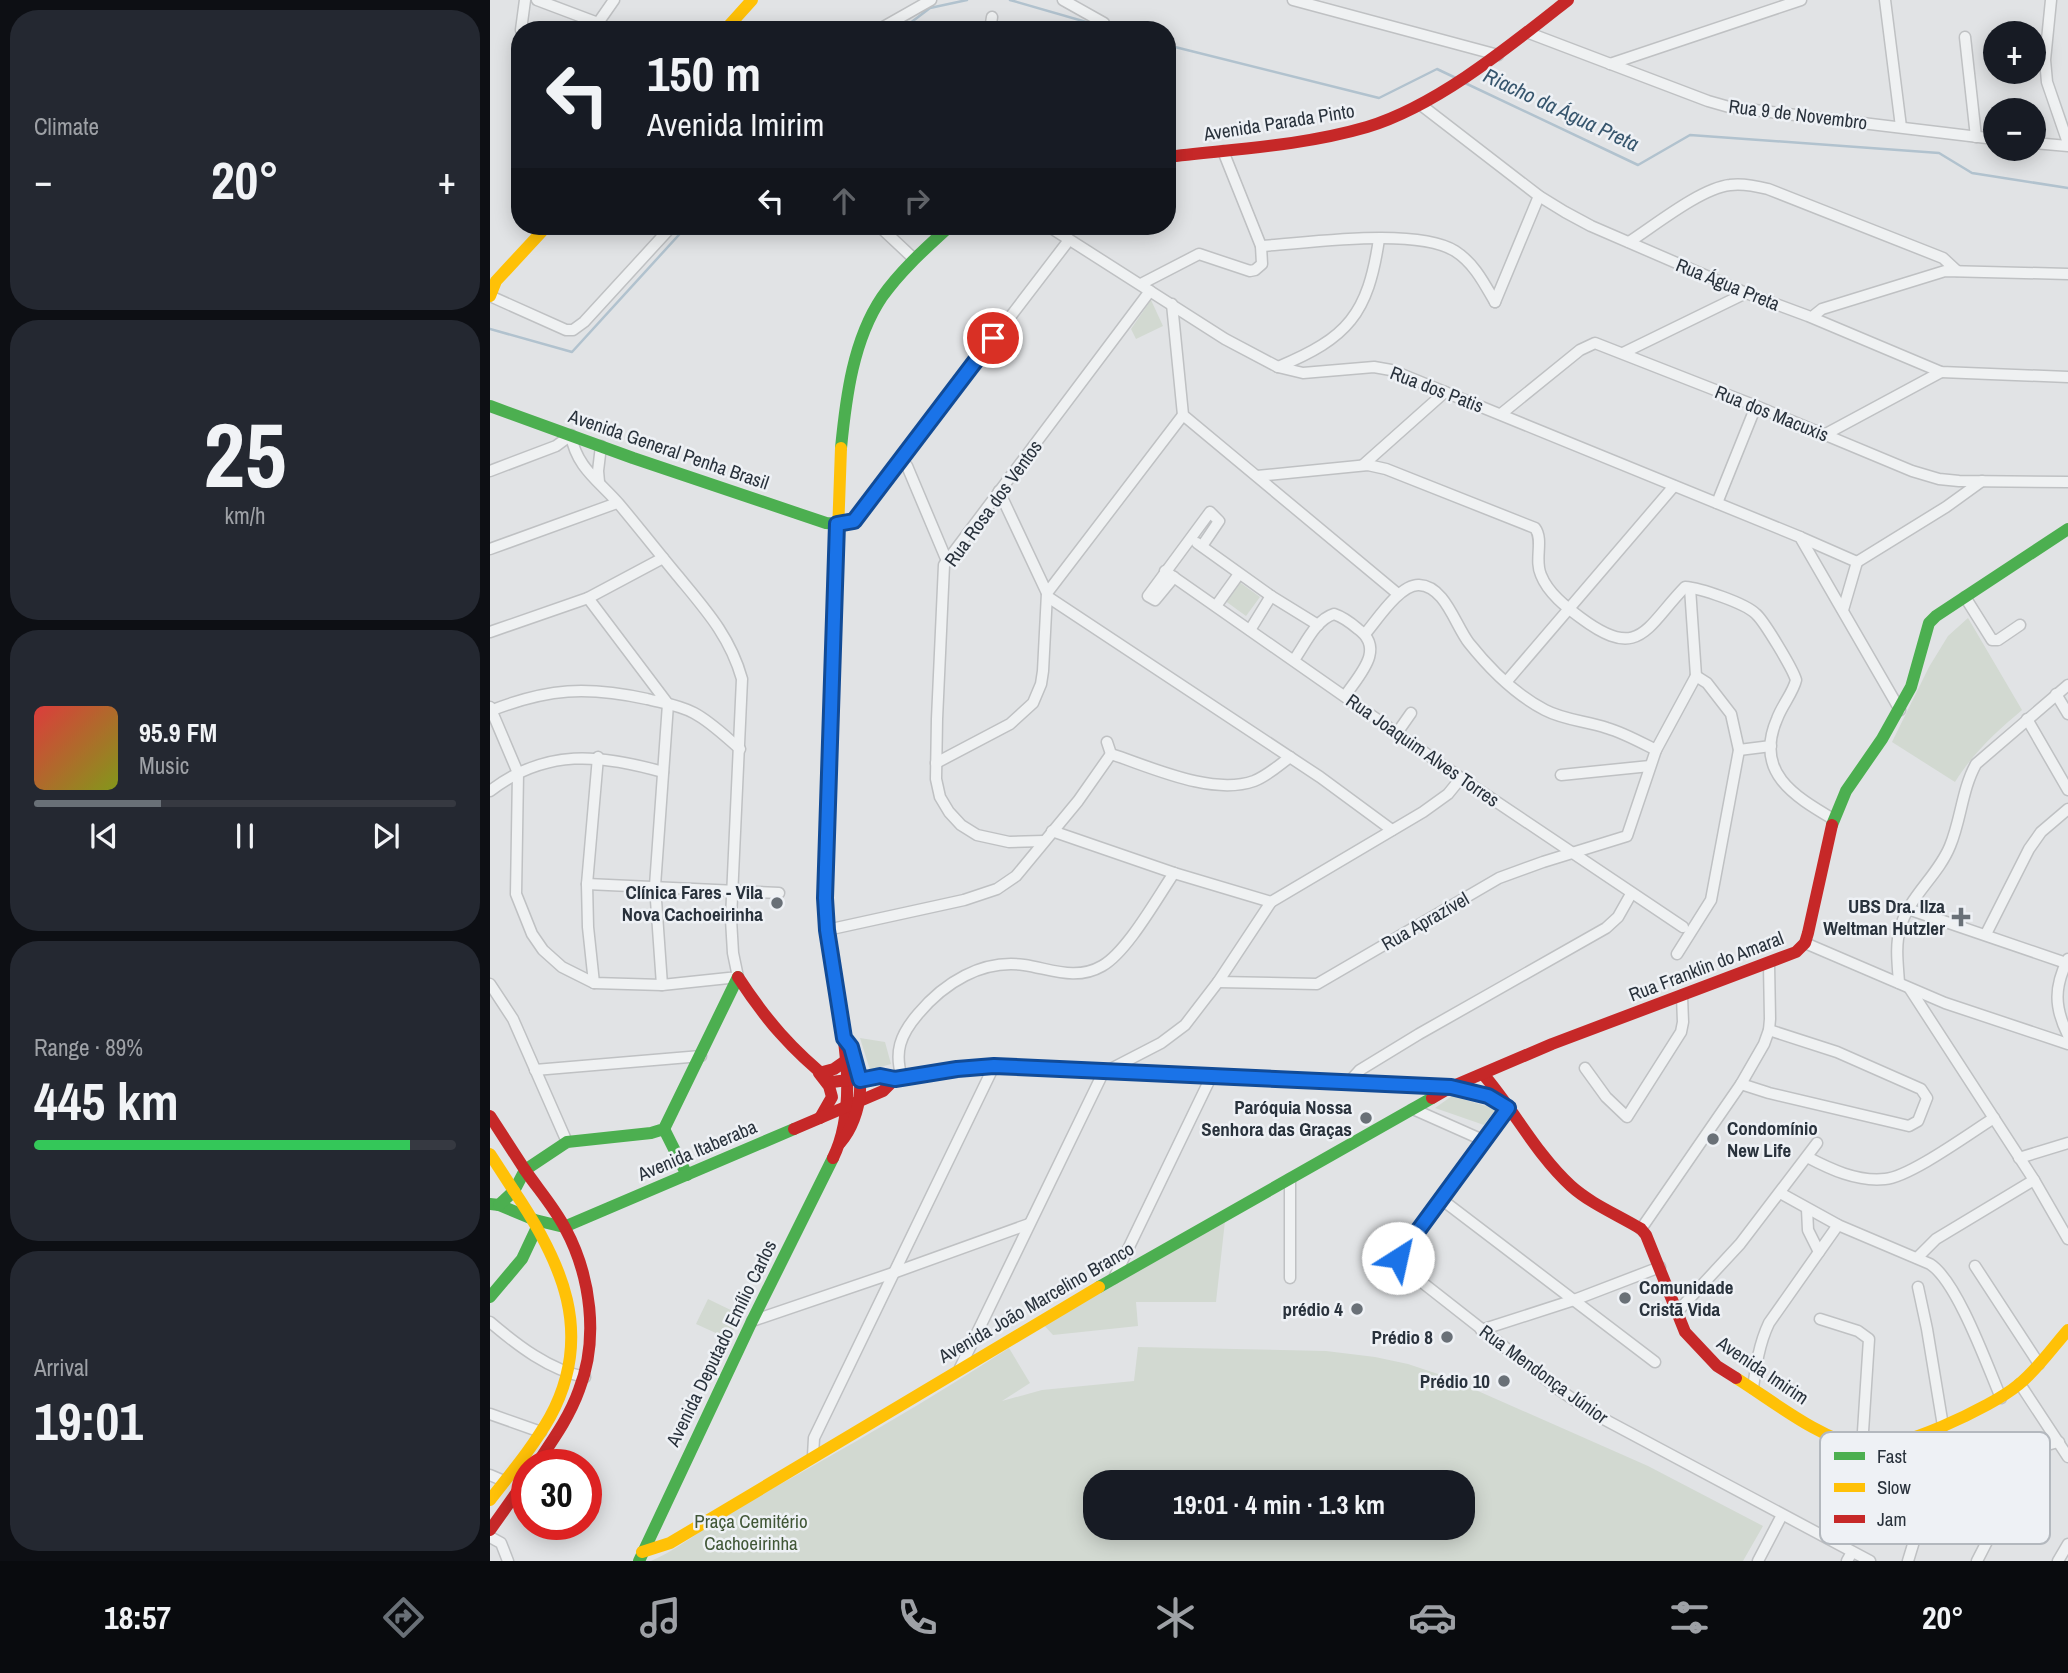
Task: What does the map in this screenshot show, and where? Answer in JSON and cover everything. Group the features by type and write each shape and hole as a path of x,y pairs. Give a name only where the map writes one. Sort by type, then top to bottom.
{"main road":[{"path":"733,21 752,0"},
{"name":"Avenida Parada Pinto","path":"1176,156 1307,141 1368,127 1421,105 1529,33 1568,0"},
{"path":"490,296 493,282 537,235"},
{"path":"899,1079 883,1091 846,1107 844,1038 827,930 825,898 837,524 845,417 866,328 882,300 913,258 940,235"},
{"name":"Avenida General Penha Brasil","path":"490,406 814,519 837,524"},
{"name":"Rua Franklin do Amaral","path":"1451,1087 1552,1044 1796,952 1805,943 1833,819 1846,791 1900,710 1911,687 1930,623 1936,616 2068,529"},
{"path":"494,1204 514,1191 526,1170 567,1142 651,1133 664,1129 738,977"},
{"path":"738,977 762,1014 829,1086 832,1097 815,1120 832,1125 838,1132 840,1143"},
{"path":"844,1038 851,1047 860,1080 861,1101"},
{"path":"819,1073 834,1069 844,1062"},
{"path":"819,1073 832,1082 845,1083 880,1076 899,1079 994,1066 1451,1087 1488,1096 1508,1108"},
{"path":"1483,1074 1569,1184 1589,1199 1641,1229"},
{"name":"Avenida João Marcelino Branco","path":"640,1557 670,1544 960,1368 1451,1087"},
{"name":"Avenida Deputado Emílio Carlos","path":"840,1143 849,1135 858,1117 861,1101"},
{"name":"Avenida Itaberaba","path":"564,1227 846,1107"},
{"name":"Avenida Deputado Emílio Carlos","path":"640,1557 840,1143 846,1107"},
{"path":"490,1116 564,1227 580,1266 589,1303 590,1337 585,1377 572,1410 546,1449"},
{"path":"490,1126 497,1135 504,1137"},
{"path":"664,1129 687,1175"},
{"path":"490,1154 536,1222 552,1251 566,1287 573,1326 568,1374 561,1392 541,1432 490,1500"},
{"path":"494,1204 536,1222 564,1227"},
{"path":"522,1259 536,1222"},
{"name":"Avenida Imirim","path":"1641,1229 1649,1240 1685,1332 1704,1354 1717,1366 1822,1432"},
{"path":"490,1297 522,1259 536,1250 552,1251"},
{"name":"Avenida Imirim","path":"1928,1432 2001,1398 2020,1384 2068,1330"},
{"path":"490,1530 511,1500"}],"street":[{"path":"522,21 525,0"},
{"path":"537,0 586,21"},
{"path":"601,21 614,0"},
{"path":"894,21 931,0"},
{"path":"1063,0 1100,21"},
{"path":"1293,0 1498,55"},
{"path":"1610,64 1801,0"},
{"path":"1885,0 1901,127"},
{"path":"2046,144 2068,145 2047,82 2045,60 2051,0"},
{"path":"991,21 992,17"},
{"name":"Rua 9 de Novembro","path":"1529,33 1729,107 1983,138"},
{"path":"1965,37 1976,137"},
{"name":"Rua Água Preta","path":"1421,105 1539,195 1591,226 1746,293 1812,317 1941,372 2068,377"},
{"path":"1140,284 1199,254 1218,258 1240,268 1255,270 1264,260 1261,246 1223,151"},
{"path":"1629,242 1706,193 1730,185 1749,185 1768,189 1943,258 1957,271"},
{"path":"1261,246 1379,239 1415,239 1436,243 1453,250 1466,260 1477,272 1494,302 1539,195"},
{"path":"490,296 566,330 573,330 584,322 664,235"},
{"path":"889,235 913,258"},
{"name":"Rua dos Patis","path":"1062,235 1225,339 1278,367 1303,373 1382,368 1501,414 1857,562"},
{"path":"1278,367 1335,339 1346,327 1357,311 1371,280 1379,239"},
{"path":"837,524 854,521 1069,240"},
{"path":"1812,317 1822,309 1945,271 2068,274"},
{"name":"Rua Rosa dos Ventos","path":"1044,841 1009,842 976,835 961,825 940,796 936,763 944,565 1150,290"},
{"path":"1623,352 1746,293"},
{"path":"1047,595 1183,415 1172,304"},
{"name":"Rua dos Macuxis","path":"1501,414 1590,343 1623,352 1912,471 1939,479 2068,482"},
{"path":"1824,435 1941,372"},
{"path":"1363,465 1446,392"},
{"path":"1717,503 1756,406"},
{"path":"1183,415 1398,594"},
{"path":"490,471 556,446 571,435 573,451 580,463 617,503 721,629 742,679 740,749 733,891 732,942 738,977 662,985 594,983 562,967 543,950 532,934 516,894 514,877 518,773 490,710 536,696 568,690 596,690 668,704 696,714 740,749"},
{"path":"599,482 601,446"},
{"path":"902,461 907,466 947,561"},
{"path":"1257,476 1363,465 1386,469 1535,528 1539,536 1540,574 1555,596 1569,609 1606,635 1627,639 1649,629 1683,588 1690,587 1757,614 1794,674 1795,684 1773,730 1771,746 1775,769 1788,790 1797,798 1833,819"},
{"path":"1843,610 1857,562 1946,507 1982,481"},
{"path":"1507,681 1674,486"},
{"path":"936,763 1010,724 1033,703 1041,684 1047,595 999,491"},
{"path":"490,549 617,503"},
{"path":"1202,546 1219,521 1210,512 1190,538 1271,596 1318,625"},
{"path":"1800,537 1900,710"},
{"name":"Rua Joaquim Alves Torres","path":"1190,538 1169,574 1461,778 1683,927"},
{"path":"490,632 588,598 663,558"},
{"path":"1216,606 1239,574"},
{"path":"1365,634 1398,594 1417,584 1436,592 1445,600 1468,642 1507,681 1545,710 1563,718 1620,732 1656,750"},
{"path":"1561,775 1650,766 1696,676 1690,587"},
{"path":"1047,595 1290,757 1392,830"},
{"path":"1250,630 1271,596"},
{"path":"1965,597 1992,640 2020,625"},
{"path":"588,598 668,704 655,886 662,985"},
{"path":"1294,660 1318,625 1334,614 1365,634 1372,650 1370,659 1345,696"},
{"path":"1677,954 1711,900 1739,750 1731,714 1707,683 1696,676"},
{"path":"1899,983 1900,928 1908,909 1949,849 1976,764 2068,685"},
{"path":"2056,694 2068,714"},
{"path":"1397,733 1411,712"},
{"path":"2027,719 2068,789"},
{"path":"1107,742 1111,754"},
{"path":"1739,750 1771,746"},
{"path":"1111,754 1191,780 1223,785 1239,785 1265,776 1290,757"},
{"path":"827,930 964,900 997,889 1016,876 1078,801 1111,754"},
{"path":"490,791 518,773 556,760 598,757 663,772"},
{"path":"594,983 587,884 598,757"},
{"name":"Rua Aprazível","path":"1218,982 1317,984 1499,878 1573,852 1622,839 1630,832 1650,766"},
{"path":"960,1368 1103,1073 1161,1043 1185,1024 1218,982 1271,902 1435,805 1461,778"},
{"path":"1986,934 2029,849 2041,832 2068,808"},
{"path":"1052,831 1174,873 1271,902"},
{"path":"899,1079 897,1056 904,1033 938,992 974,970 993,967 1021,965 1064,974 1078,974 1103,966 1133,933 1174,873"},
{"path":"587,884 779,893"},
{"path":"1349,1082 1360,1070 1419,1034 1605,928 1618,917 1631,894"},
{"path":"1908,909 2067,960 2056,993 2057,1009 2068,1035"},
{"path":"1805,943 1945,1003 2068,1044"},
{"path":"1641,1229 1741,1084 1769,1030 1769,964"},
{"path":"490,984 513,1019 567,1142"},
{"path":"1910,989 2034,1180 2068,1239"},
{"path":"1585,1068 1606,1097 1628,1117 1681,1032 1682,996"},
{"path":"1741,1084 1909,1126 1918,1121 1927,1098 1922,1089 1837,1052 1769,1030"},
{"path":"536,1070 701,1056"},
{"path":"1133,1058 1136,1074"},
{"path":"813,1456 814,1438 994,1066"},
{"path":"1114,1278 1212,1077"},
{"name":"Rua Mendonça Júnior","path":"1508,1108 1398,1254 1398,1262 1558,1389 1598,1416 1820,1538"},
{"path":"1413,1110 1485,1140"},
{"path":"1807,1157 1832,1170 1852,1176 1870,1180 1886,1179 1907,1172 1994,1118"},
{"path":"1677,1312 1740,1244 1816,1143"},
{"path":"2019,1158 2068,1143"},
{"path":"1290,1179 1290,1278"},
{"path":"1917,1258 1936,1239 2034,1180"},
{"path":"1780,1192 1838,1225 1930,1264 1941,1273 1954,1291 2001,1398"},
{"path":"1441,1199 1655,1362"},
{"path":"1807,1209 1808,1230 1819,1252"},
{"path":"752,1321 1029,1224"},
{"path":"1753,1388 1769,1323 1838,1225"},
{"path":"1975,1266 2039,1364"},
{"path":"1482,1330 1574,1300 1660,1267"},
{"path":"1918,1287 1943,1426"},
{"path":"1820,1319 1858,1331 1868,1339 1863,1432"},
{"path":"490,1322 519,1345 568,1374 585,1377"},
{"path":"2020,1384 2068,1457"},
{"path":"490,1413 541,1432"},
{"path":"2050,1444 2059,1442"},
{"path":"490,1475 504,1481"},
{"path":"1758,1561 1782,1515"},
{"path":"490,1537 501,1543 508,1561"},
{"name":"Rua Mendonça Júnior","path":"1829,1544 1849,1556 1870,1561"},
{"path":"1908,1561 1913,1544"},
{"path":"1977,1561 1986,1544"},
{"path":"2058,1561 2068,1544"}],"green space":[{"path":"1151,300 1163,326 1136,339 1131,329"},
{"path":"1238,581 1260,597 1246,616 1224,600"},
{"path":"1968,618 2022,710 1986,743 1955,782 1892,742 1929,667 1948,636"},
{"path":"860,1038 885,1042 891,1064 870,1070"},
{"path":"1452,1096 1496,1109 1484,1125 1435,1108"},
{"path":"1225,1221 1216,1302 1136,1302 1138,1326 1053,1335 1043,1324"},
{"path":"708,1299 741,1315 729,1339 696,1324"},
{"name":"Praça Cemitério Cachoeirinha","path":"1138,1347 1326,1351 1375,1357 1444,1376 1648,1466 1763,1526 1743,1561 651,1561 726,1514 909,1410 1009,1348 1030,1383 1002,1401 1042,1390 1134,1381"}],"waterway":[{"name":"Riacho da Água Preta","path":"913,21 930,8 967,0"},
{"name":"Riacho da Água Preta","path":"1010,0 1083,21"},
{"name":"Riacho da Água Preta","path":"1176,47 1379,98 1437,69 1456,78"},
{"name":"Riacho da Água Preta","path":"1465,83 1638,165 1690,135 1939,153 1972,173 2068,188"},
{"name":"Riacho da Água Preta","path":"490,329 572,352 679,235"}],"traffic: fast":[{"path":"841,448 852,370 872,314 897,278 940,235"},
{"path":"490,406 633,458 826,523 837,524"},
{"path":"1832,825 1846,791 1882,739 1911,687 1929,623 2068,529"},
{"path":"499,1205 514,1191 525,1170 567,1142 651,1133 664,1129 738,977"},
{"path":"1099,1287 1432,1098"},
{"path":"664,1129 687,1175"},
{"path":"490,1204 564,1227 794,1129"},
{"path":"639,1561 752,1321 833,1158"},
{"path":"490,1297 522,1259 538,1225"}],"traffic: slow":[{"path":"733,21 752,0"},
{"path":"490,296 496,281 539,235"},
{"path":"828,816 841,448"},
{"path":"1272,1079 1451,1087 1488,1096 1509,1108"},
{"path":"490,1154 514,1191"},
{"path":"490,1500 550,1417 563,1386 570,1357 571,1328 567,1300 558,1272 546,1245 514,1191"},
{"path":"642,1552 670,1543 1099,1287"},
{"path":"1929,1432 1987,1405 2018,1385 2032,1373 2068,1330"},
{"path":"1736,1378 1822,1432"}],"traffic: jam":[{"path":"1176,156 1318,139 1367,127 1393,117 1420,105 1472,72 1568,0"},
{"path":"828,816 826,915 847,1075 847,1104 842,1132 833,1158"},
{"path":"1432,1098 1451,1087 1552,1044 1796,952 1805,943 1808,933 1832,825"},
{"path":"738,977 780,1034 832,1082 880,1076 895,1079 994,1066 1272,1079"},
{"path":"840,1143 854,1119 860,1091 857,1062 844,1038"},
{"path":"820,1118 832,1097 829,1086 819,1073 834,1069 844,1062"},
{"path":"1483,1074 1536,1146 1571,1186 1596,1204 1641,1229 1646,1235 1685,1332 1717,1366 1736,1378"},
{"path":"794,1129 883,1091 895,1079"},
{"path":"490,1116 525,1170"},
{"path":"525,1170 556,1213 574,1247 581,1266 589,1308 589,1350 585,1370 575,1400 547,1449"},
{"path":"490,1530 511,1500"}],"place":[{"name":"Clínica Fares - Vila Nova Cachoeirinha","path":"777,903"},
{"name":"UBS Dra. Ilza Weltman Hutzler","path":"1961,917"},
{"name":"Paróquia Nossa Senhora das Graças","path":"1366,1118"},
{"name":"Condomínio New Life","path":"1713,1139"},
{"name":"Comunidade Cristã Vida","path":"1625,1298"},
{"name":"prédio 4","path":"1357,1309"},
{"name":"Prédio 8","path":"1447,1337"},
{"name":"Prédio 10","path":"1504,1381"}],"route":[{"path":"993,338 854,521 837,524 825,898 827,930 844,1038 853,1052 860,1080 880,1076 895,1079 994,1066 1451,1087 1488,1096 1508,1108 1398,1254 1398,1258"}]}
